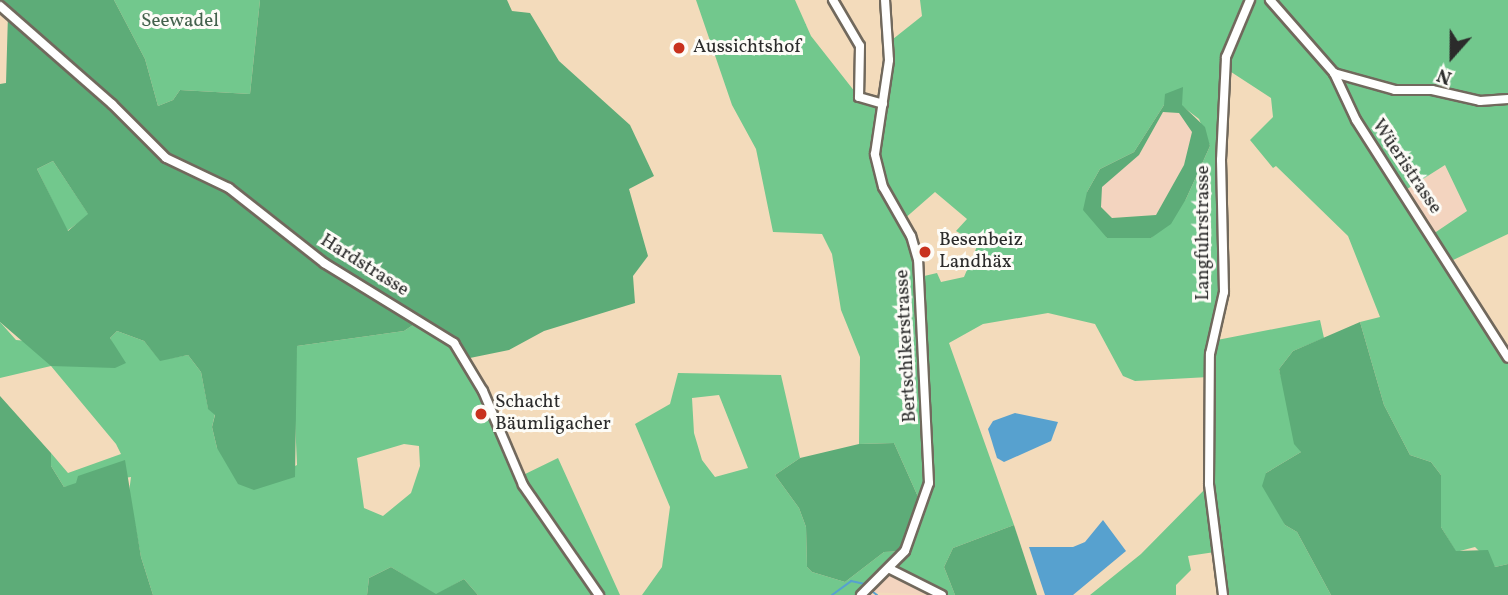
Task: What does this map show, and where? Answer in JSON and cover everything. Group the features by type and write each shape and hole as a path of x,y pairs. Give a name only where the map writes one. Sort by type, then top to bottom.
{"street":[{"path":"833,0 860,46 859,97 883,104"},
{"name":"Bertschikerstrasse","path":"861,595 890,569 915,531 929,483 918,260 877,171 890,39 885,0"},
{"name":"Langfuhrstrasse","path":"1223,595 1209,484 1210,354 1224,292 1220,160 1226,57 1250,0"},
{"name":"Wüeristrasse","path":"1270,0 1334,74 1356,120 1508,358"},
{"name":"Hardstrasse","path":"0,6 112,104 166,158 229,188 324,264 454,343 483,391 523,485 599,595"},
{"path":"1334,74 1395,90 1432,90 1480,101 1508,99"},
{"path":"890,569 942,595"}],"shaded area":[{"path":"1163,111 1179,113 1193,132 1184,165 1156,215 1112,218 1101,207 1101,187 1139,155"},
{"path":"1445,164 1467,211 1433,234 1404,191"},
{"path":"890,569 942,595 865,592"}],"green space":[{"path":"0,0 114,0 145,59 158,106 173,100 180,90 250,94 260,0 507,0 512,11 530,13 559,61 630,125 654,176 629,189 648,256 633,276 635,303 544,331 509,350 465,359 454,343 422,319 404,331 297,346 295,477 254,490 238,484 217,448 212,427 215,415 208,409 201,372 188,355 160,361 144,341 117,331 110,338 126,363 115,368 51,366 0,322 0,84 6,83 8,14","holes":["53,161 88,214 68,231 37,169"]},
{"name":"Seewadel","path":"114,0 260,0 250,94 180,90 173,100 158,106 145,59"},
{"path":"696,0 795,0 811,36 859,97 883,104 888,43 922,16 920,0 1508,0 1508,234 1451,261 1508,358 1508,564 1495,567 1475,547 1456,552 1441,527 1441,475 1431,462 1410,455 1384,405 1360,322 1380,317 1348,236 1276,166 1273,168 1250,140 1273,117 1271,98 1225,68 1224,292 1212,341 1320,320 1324,338 1293,351 1279,369 1301,452 1266,473 1285,525 1297,532 1331,595 1223,595 1215,552 1188,556 1191,570 1176,585 1176,595 1090,595 1141,554 1209,485 1209,377 1135,381 1123,376 1095,324 1048,313 983,324 949,343 1014,525 953,548 944,567 955,595 942,595 890,570 866,593 870,595 642,595 662,567 670,507 635,424 670,404 678,373 781,375 800,458 775,475 799,508 806,527 807,567 812,572 845,582 884,552 904,551 923,508 894,443 859,444 860,357 841,310 832,254 822,234 773,232 756,149 732,105","holes":["1164,105 1182,106 1199,119 1210,146 1186,199 1151,238 1107,238 1087,192 1100,169 1134,152","1445,165 1467,211 1433,234 1404,191","935,192 967,219 956,231 978,244 964,277 941,282 937,273 920,277 903,220","719,395 748,468 715,477 702,460 694,433 692,398"]},
{"path":"1183,87 1182,105 1205,127 1210,146 1186,199 1171,224 1151,238 1107,238 1083,210 1087,192 1100,169 1134,152 1164,105 1165,94","holes":["1163,112 1179,113 1192,132 1184,165 1156,215 1112,218 1101,207 1102,187 1139,155"]},
{"path":"53,161 89,215 67,231 37,169"},
{"path":"422,319 441,332 465,359 519,477 558,458 620,595 478,595 464,579 436,595 391,567 369,578 367,595 153,595 141,557 129,492 131,477 64,487 51,466 51,453 68,473 121,454 116,444 51,366 0,378 0,322 16,340 115,349 110,338 117,331 144,341 160,360 188,355 201,372 208,408 215,414 212,427 217,448 293,467 297,465 293,375 297,346 404,331","holes":["404,444 419,446 420,466 411,493 383,516 364,508 357,458"]},
{"path":"1360,322 1384,405 1410,455 1431,462 1441,475 1441,527 1456,551 1488,550 1495,567 1508,564 1508,595 1331,595 1297,532 1285,525 1262,486 1266,473 1301,452 1294,444 1279,369 1293,351"},
{"path":"0,396 51,453 51,466 64,487 76,483 78,476 125,460 141,557 153,595 0,595"},
{"path":"894,443 923,508 905,551 884,552 845,582 812,572 807,567 806,527 799,508 775,475 800,458 859,444"},
{"path":"1014,525 1037,595 955,595 944,567 953,548"},
{"path":"391,567 436,594 464,579 478,595 367,595 369,578"}],"water":[{"path":"1015,413 1058,422 1051,441 1004,462 997,458 988,429 993,421"},
{"path":"1103,520 1126,551 1073,595 1045,595 1029,547 1073,547 1085,542"}],"waterway":[{"path":"832,595 851,581 865,584"},
{"path":"873,592 877,595"}],"place":[{"name":"Aussichtshof","path":"679,48"},
{"name":"Besenbeiz Landhäx","path":"925,252"},
{"name":"Schacht Bäumligacher","path":"481,414"}]}
